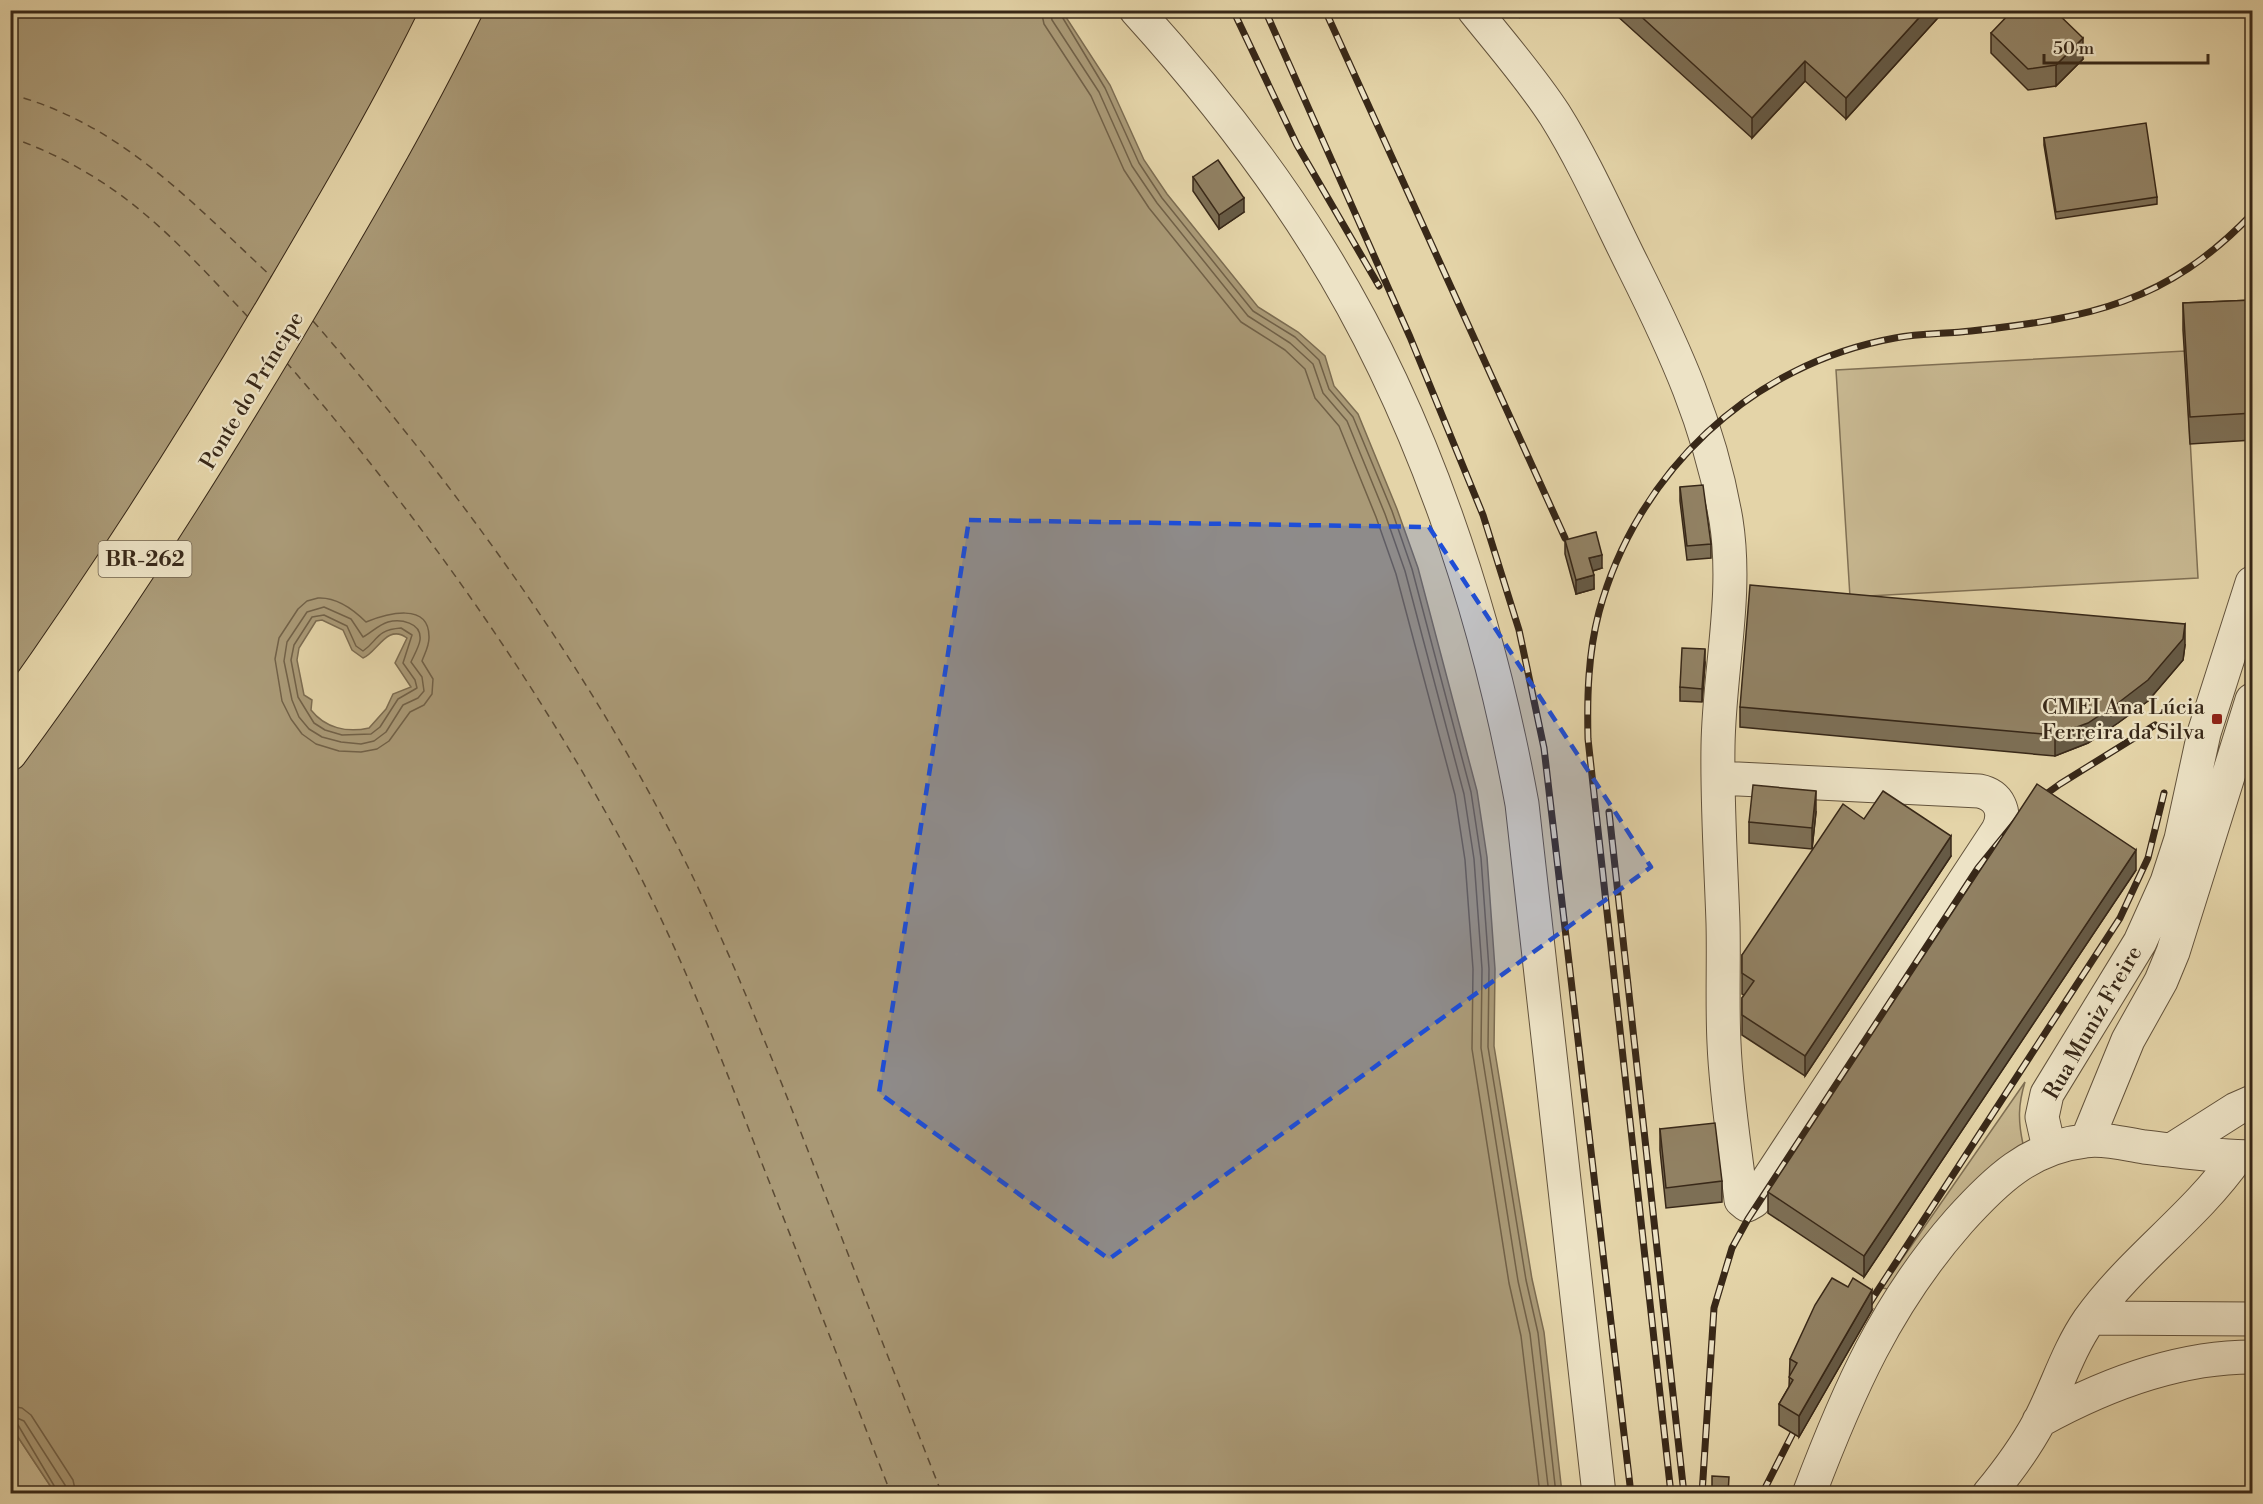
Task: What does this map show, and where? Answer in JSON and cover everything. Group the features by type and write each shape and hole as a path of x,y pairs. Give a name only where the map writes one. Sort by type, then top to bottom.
{"main road":[{"name":"Ponte do Príncipe","path":"10,713 123,549 224,389 336,202 438,10"},
{"name":"Ponte do Príncipe","path":"10,754 130,582 250,393 357,214 466,10"}],"street":[{"path":"1136,10 1243,137 1319,248 1382,364 1407,420 1436,489 1478,615 1511,745 1522,804 1599,1494"},
{"path":"1474,10 1535,86 1573,146 1678,355 1704,426 1727,524 1728,620 1718,743 1718,778 1724,1047 1740,1200 1747,1205 1754,1201 1998,830 2002,809 1993,796 1979,791 1718,778"},
{"name":"Rua Muniz Freire","path":"2049,1148 2042,1117 2047,1094 2140,942 2167,882 2181,839 2204,733 2253,582"},
{"name":"Rua Muniz Freire","path":"2087,1140 2128,1040 2161,981 2173,952 2253,700"},
{"path":"2173,1149 2227,1114 2253,1102"},
{"path":"1809,1494 1863,1363 1879,1332 1917,1273 1984,1192 2019,1163 2049,1148 2087,1140 2245,1157"},
{"path":"1989,1494 2022,1451 2039,1421 2069,1352 2091,1318 2208,1193 2245,1157"},
{"path":"2091,1318 2253,1319"},
{"path":"2039,1421 2117,1383 2173,1367 2253,1357"}],"highlighted area":[{"path":"969,520 1429,527 1651,867 1109,1259 879,1093"}],"shaded area":[{"path":"2185,351 2198,578 1850,597 1836,370"},
{"path":"2025,1082 2020,1113 2023,1144 1888,1289 1882,1288"},
{"path":"10,1425 55,1493 11,1493"}],"water":[{"path":"10,11 1062,11 1110,85 1144,160 1167,194 1258,307 1298,332 1325,356 1334,386 1358,414 1397,509 1418,568 1477,791 1487,857 1495,969 1494,1046 1532,1279 1544,1332 1562,1493 55,1493 10,1425","holes":["322,620 343,630 352,650 363,658 388,636 400,634 407,638 395,663 411,687 393,694 386,709 369,728 353,730 330,725 311,710 312,700 304,695 297,660 299,648 316,621"]}],"building":[{"path":"1634,10 1926,10 1846,98 1805,61 1752,118"},
{"path":"2013,10 2054,10 2083,38 2056,65 2028,69 1991,33"},
{"path":"2146,123 2157,197 2056,212 2044,138"},
{"path":"1218,160 1244,198 1219,215 1193,177"},
{"path":"2253,300 2253,413 2190,417 2183,303"},
{"path":"1703,485 1711,544 1687,546 1680,487"},
{"path":"1596,532 1602,555 1589,558 1594,575 1576,580 1565,540"},
{"path":"1750,585 2185,624 2183,639 2148,680 2088,723 2055,735 1740,707"},
{"path":"1682,648 1705,649 1702,689 1680,687"},
{"path":"2037,784 2136,850 1864,1256 1768,1192"},
{"path":"1753,785 1816,791 1812,828 1749,822"},
{"path":"1883,791 1951,836 1805,1056 1742,1015 1742,998 1754,981 1742,973 1742,955 1843,804 1864,819"},
{"path":"1715,1123 1722,1181 1666,1188 1660,1129"},
{"path":"1832,1278 1848,1287 1853,1278 1872,1290 1799,1416 1779,1404 1793,1380 1789,1377 1797,1363 1790,1359 1815,1305"},
{"path":"1712,1476 1729,1477 1728,1494 1712,1494"}],"ferry route":[{"path":"10,94 50,107 87,125 121,146 184,195 273,278"},
{"path":"10,137 82,170 141,211 194,260 248,317"},
{"path":"313,321 416,445 513,575 602,710 642,780 699,889 750,1005 942,1494"},
{"path":"286,362 384,481 476,605 560,734 636,868 671,940 718,1050 891,1494"}],"railway":[{"path":"1233,10 1297,145 1379,286"},
{"path":"1265,10 1410,337 1483,515 1519,630 1544,748 1631,1494"},
{"path":"1325,10 1565,538"},
{"path":"1671,1494 1588,739 1588,691 1592,644 1599,612 1617,561 1641,514 1671,471 1707,432 1748,399 1793,372 1842,351 1895,338 2053,320 2124,301 2157,287 2189,268 2220,244 2252,214"},
{"path":"2035,802 2155,725"},
{"path":"1867,1307 2120,918 2148,858 2164,793"},
{"path":"1609,812 1684,1494"},
{"path":"1702,1494 1714,1308 1732,1248 1748,1219 1978,868 2018,819"},
{"path":"1762,1494 1793,1433"}],"place":[{"name":"CMEI Ana Lúcia Ferreira da Silva","path":"2217,719"}]}
